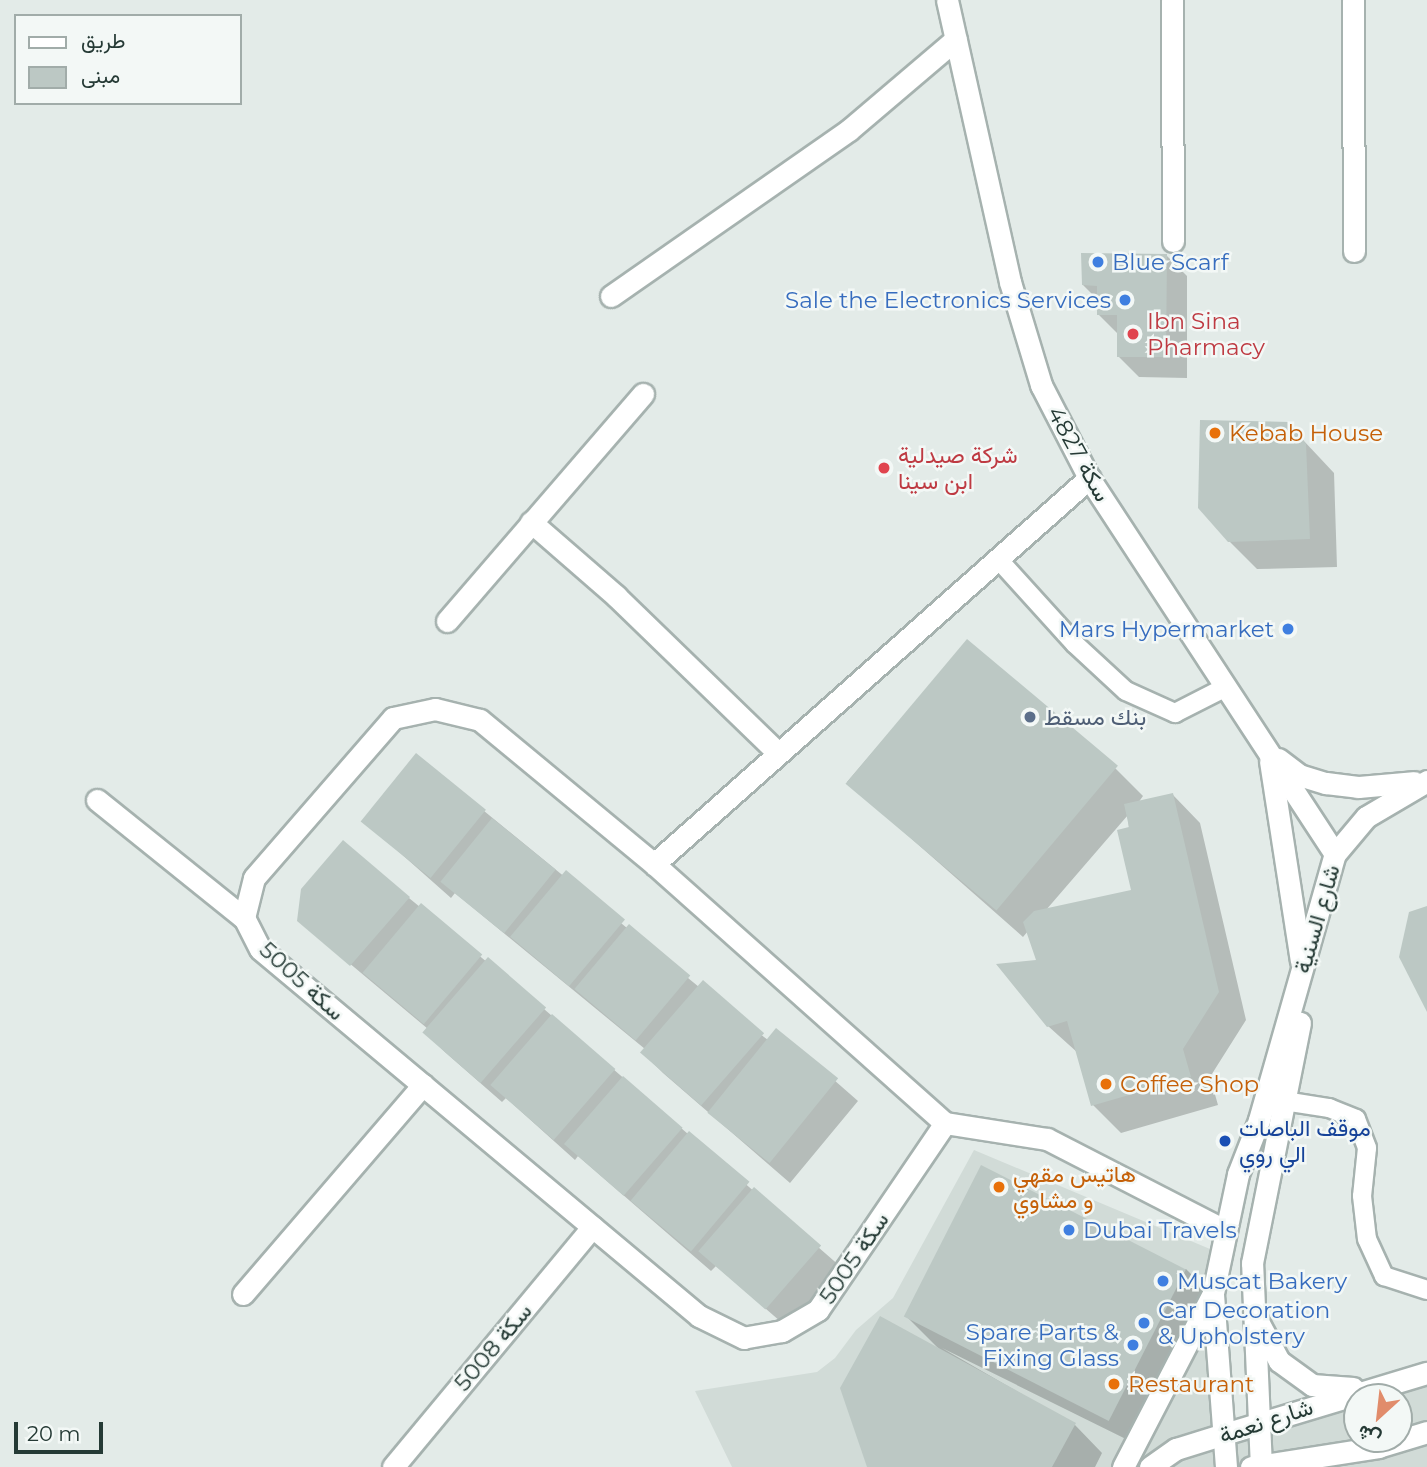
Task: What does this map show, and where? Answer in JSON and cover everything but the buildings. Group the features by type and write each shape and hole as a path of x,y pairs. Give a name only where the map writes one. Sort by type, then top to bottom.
{"street":[{"name":"سكة 4827","path":"947,0 1010,282 1041,385 1089,478 1335,854"},
{"path":"1172,0 1173,242"},
{"path":"1353,0 1354,251"},
{"path":"611,296 849,131 956,39"},
{"path":"446,621 643,394"},
{"path":"654,864 1089,478"},
{"path":"531,522 616,596 778,753"},
{"name":"سكة 5005","path":"435,709 480,720 654,864 945,1123 818,1310 782,1331 744,1338 699,1316 260,949 244,918 254,878 393,718 435,709"},
{"path":"1269,752 1299,775 1326,783 1358,787 1427,781"},
{"path":"1269,752 1302,969"},
{"path":"1335,854 1366,817 1427,781"},
{"path":"97,800 244,918"},
{"name":"شارع السنية","path":"1226,1467 1221,1435 1213,1293 1238,1174 1335,854"},
{"name":"شارع السنية","path":"1258,1466 1251,1310 1252,1263 1335,854"},
{"path":"243,1294 423,1085"},
{"path":"945,1123 1047,1139 1226,1231"},
{"name":"سكة 5008","path":"393,1467 592,1227"},
{"path":"1123,1467 1213,1293"},
{"path":"1251,1310 1279,1361 1312,1385 1343,1387"},
{"name":"شارع نعمة","path":"1390,1383 1427,1373"},
{"name":"شارع نعمة","path":"1150,1467 1176,1449 1343,1396"},
{"name":"شارع نعمة","path":"1258,1466 1343,1453"},
{"path":"1357,1467 1372,1453"}],"lane":[{"path":"998,559 1075,644 1126,691 1175,713 1226,687"},
{"path":"1284,1101 1329,1108 1356,1119 1367,1148 1362,1196 1367,1239 1384,1276 1427,1290"}],"shaded area":[{"path":"974,1150 1210,1249 1231,1445 1343,1399 1343,1453 1413,1453 1413,1383 1381,1383 1427,1364 1427,1467 732,1467 695,1391 817,1372 835,1358 856,1330 893,1298"}],"place":[{"name":"Blue Scarf","path":"1098,262"},
{"name":"Sale the Electronics Services","path":"1125,300"},
{"name":"Ibn Sina Pharmacy","path":"1133,334"},
{"name":"Kebab House","path":"1215,433"},
{"name":"شركة صيدلية ابن سينا","path":"884,468"},
{"name":"Mars Hypermarket","path":"1288,629"},
{"name":"بنك مسقط","path":"1030,717"},
{"name":"Coffee Shop","path":"1106,1084"},
{"name":"موقف الباصات الي روي","path":"1225,1141"},
{"name":"هاتيس مقهي و مشاوي","path":"999,1187"},
{"name":"Dubai Travels","path":"1069,1230"},
{"name":"Muscat Bakery","path":"1163,1281"},
{"name":"Car Decoration & Upholstery","path":"1144,1323"},
{"name":"Spare Parts & Fixing Glass","path":"1133,1345"},
{"name":"Restaurant","path":"1114,1384"}]}
